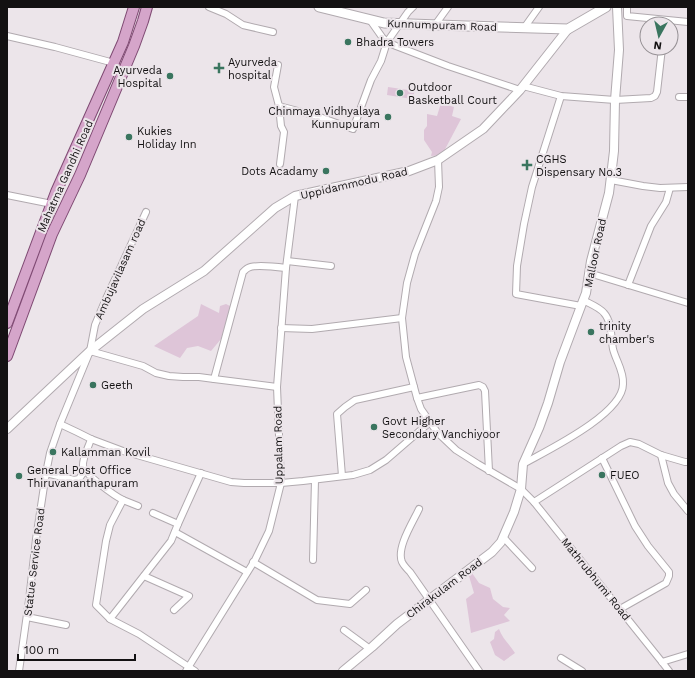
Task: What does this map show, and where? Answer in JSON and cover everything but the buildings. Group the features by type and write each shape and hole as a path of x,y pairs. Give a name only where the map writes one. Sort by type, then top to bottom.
{"main road":[{"name":"Mahatma Gandhi Road","path":"8,319 52,204 123,42 134,7"},
{"name":"Mahatma Gandhi Road","path":"7,356 52,234 80,175 134,46 147,7"},
{"name":"Kunnumpuram Road","path":"319,7 384,23 568,29"},
{"name":"Uppidammodu Road","path":"568,29 606,7"}],"street":[{"path":"209,7 226,14 243,25 273,32"},
{"path":"279,106 317,116 352,129 371,80 381,61 387,42 413,7"},
{"path":"435,24 448,7"},
{"name":"Malloor Road","path":"521,489 523,464 539,428 560,362 586,292 591,261 609,193 614,150 615,100 619,50 617,7"},
{"path":"627,7 627,16 639,18"},
{"path":"524,28 536,8"},
{"path":"370,20 382,37 387,42 396,46 448,66 522,88 561,96 615,100 651,98 657,92 661,56"},
{"name":"Uppidammodu Road","path":"7,429 90,351 143,309 204,271 275,208 295,196 410,171 438,160 483,129 522,88 568,29"},
{"path":"7,36 114,63"},
{"path":"278,65 274,87 284,132 280,164"},
{"path":"523,464 586,428 612,407 622,393 623,384 621,370 614,349 608,321 604,314 597,308 582,303 516,294 517,266 525,216 532,187 561,96"},
{"path":"679,97 688,97"},
{"name":"Mathrubhumi Road","path":"438,160 439,187 436,201 415,254 407,283 402,318 406,357 421,409 437,432 456,450 521,489 534,502 668,671"},
{"path":"611,180 660,188 688,187"},
{"path":"628,285 651,226 666,202 670,188"},
{"path":"7,195 52,204"},
{"name":"Uppalam Road","path":"187,669 253,562 269,531 281,483 277,387 286,265 295,196"},
{"name":"Ambujavilasam road","path":"60,424 90,351 95,325 104,301 146,212"},
{"path":"214,380 243,272 247,268 252,266 286,265 331,266"},
{"path":"589,273 688,303"},
{"path":"281,328 312,329 402,318"},
{"path":"90,351 143,366 156,373 169,376 199,377 277,387"},
{"path":"417,398 479,384 483,386 485,391 489,470"},
{"path":"342,476 337,414 344,407 355,400 414,387"},
{"path":"60,424 91,439 200,474 238,483 281,483 353,475 370,470 386,460 430,422"},
{"name":"Statue Service Road","path":"19,671 46,473 50,453 60,424"},
{"path":"91,439 84,459 83,468 92,478 123,500 138,506"},
{"path":"534,502 621,446 630,442 639,444 661,455 688,462"},
{"path":"661,455 668,483 674,494 688,511"},
{"path":"602,458 635,526 648,546 669,572 666,582 620,609"},
{"path":"46,473 74,480 79,479 85,470"},
{"path":"110,619 172,541 200,474"},
{"path":"313,560 315,480"},
{"name":"Chirakulam Road","path":"344,671 397,624 492,552 501,542 514,512 521,489"},
{"path":"123,500 110,524 96,605 110,619 139,634 187,669 195,671"},
{"path":"420,509 405,538 400,557 479,671"},
{"path":"153,513 178,524"},
{"path":"175,532 247,572"},
{"path":"503,537 532,568"},
{"path":"253,562 317,600 350,604 366,590"},
{"path":"144,576 189,596 174,610"},
{"path":"26,617 66,625"},
{"path":"344,630 370,649"},
{"path":"662,662 688,654"},
{"path":"561,658 582,671"}],"shaded area":[{"name":"Outdoor Basketball Court","path":"388,87 415,91 412,99 387,95"},
{"path":"441,103 454,107 452,116 461,119 442,155 431,156 432,152 424,140 424,130 427,126 427,114 437,116"},
{"path":"201,304 219,313 220,306 226,304 232,307 221,339 211,351 198,346 187,348 180,358 154,346 198,316"},
{"path":"472,573 479,583 490,588 493,599 503,607 510,608 504,615 510,621 471,633 466,599 474,593 469,576"},
{"path":"499,629 515,653 504,661 495,655 490,642 494,639 495,632"}],"place":[{"name":"Bhadra Towers","path":"348,42"},
{"name":"Ayurveda hospital","path":"219,68"},
{"name":"Ayurveda Hospital","path":"170,76"},
{"name":"Outdoor Basketball Court","path":"400,93"},
{"name":"Chinmaya Vidhyalaya Kunnupuram","path":"388,117"},
{"name":"Kukies Holiday Inn","path":"129,137"},
{"name":"CGHS Dispensary No.3","path":"527,165"},
{"name":"Dots Acadamy","path":"326,171"},
{"name":"trinity chamber's","path":"591,332"},
{"name":"Geeth","path":"93,385"},
{"name":"Govt Higher Secondary Vanchiyoor","path":"374,427"},
{"name":"Kallamman Kovil","path":"53,452"},
{"name":"FUEO","path":"602,475"},
{"name":"General Post Office Thiruvananthapuram","path":"19,476"}]}
